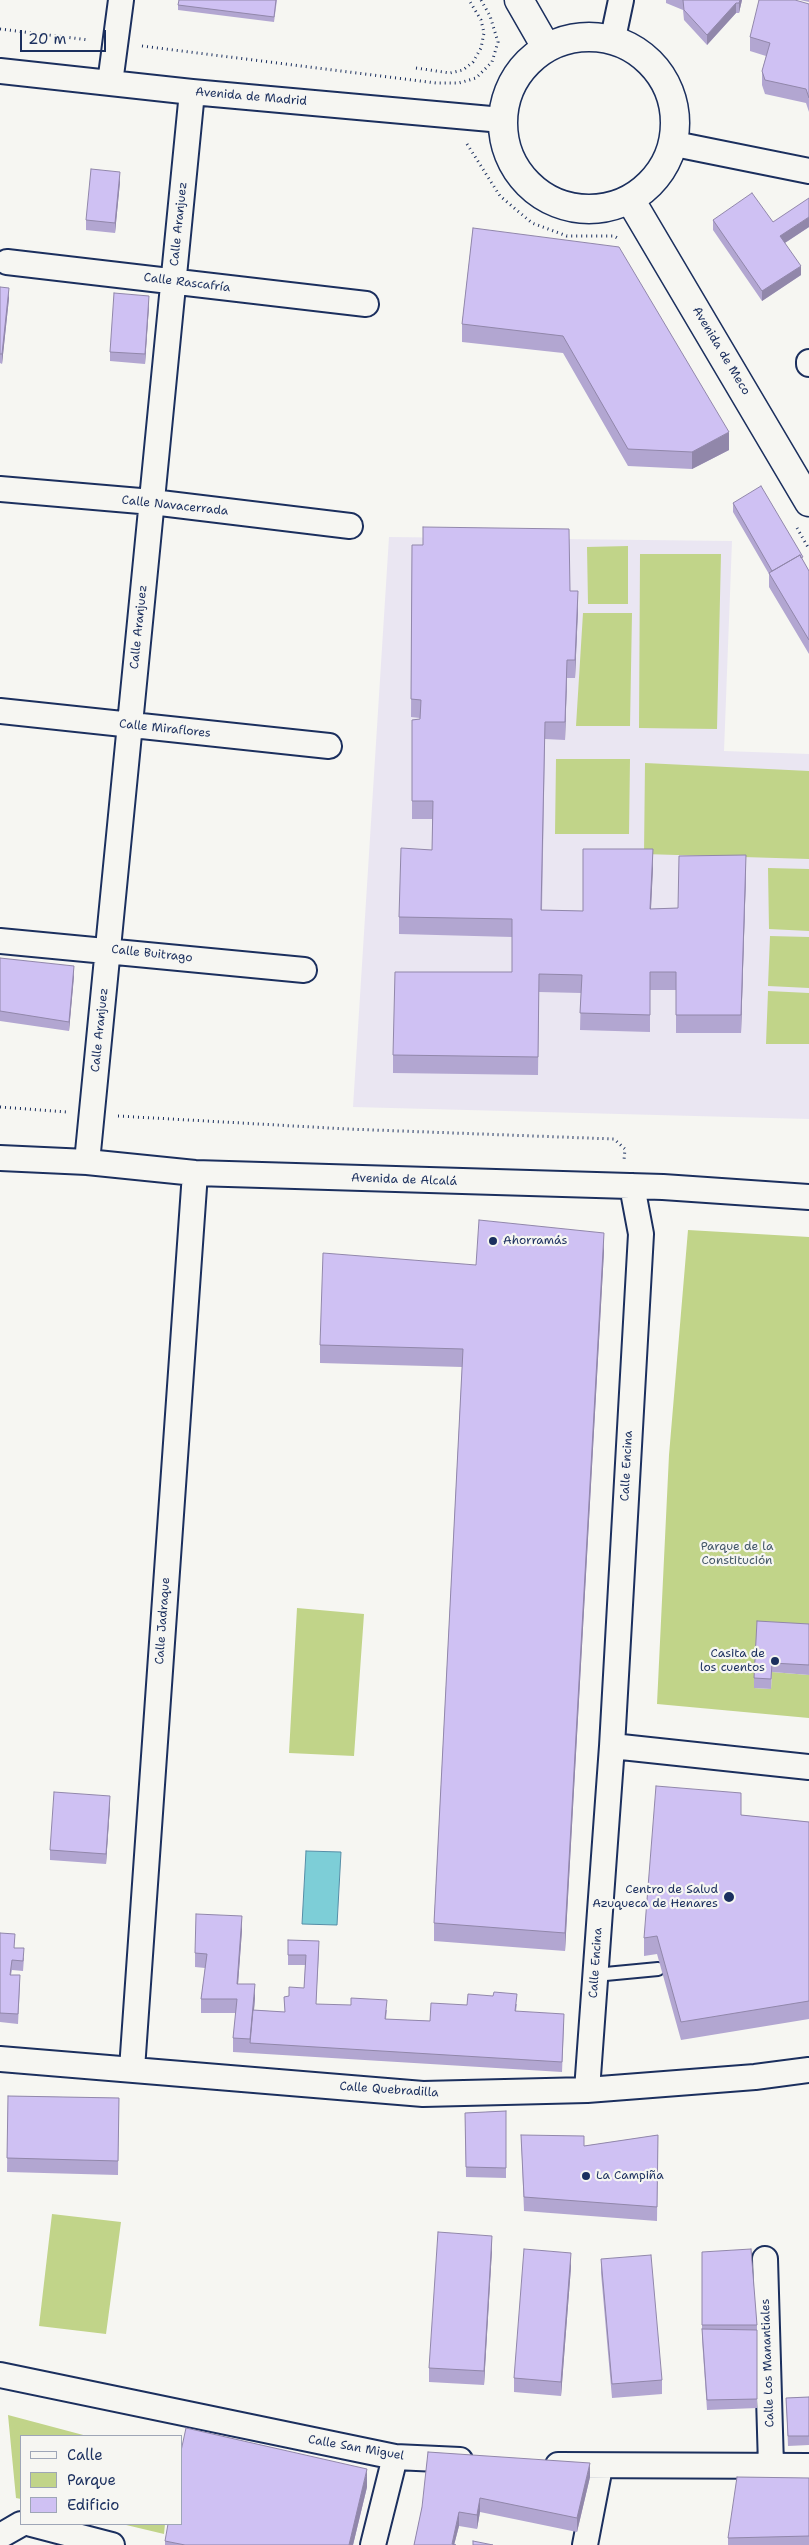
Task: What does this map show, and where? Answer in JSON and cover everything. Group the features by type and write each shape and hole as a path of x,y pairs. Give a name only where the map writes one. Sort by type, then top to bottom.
{"street":[{"path":"110,83 121,0"},
{"path":"518,0 546,47"},
{"path":"613,38 621,0"},
{"path":"590,36 613,38 636,50 656,71 668,92 674,118 675,144 666,166 654,184 631,201 599,209 571,206 544,197 522,177 508,148 502,120 507,96 516,77 546,47 569,39 590,36"},
{"name":"Avenida de Madrid","path":"0,71 192,92 502,120"},
{"name":"Calle Aranjuez","path":"87,1162 192,92"},
{"path":"675,144 809,171"},
{"name":"Avenida de Meco","path":"631,201 801,512"},
{"name":"Calle Rascafría","path":"7,262 366,304"},
{"name":"Calle Navacerrada","path":"0,489 152,502 350,526"},
{"name":"Calle Miraflores","path":"0,712 329,746"},
{"name":"Calle Buitrago","path":"0,941 304,970"},
{"name":"Avenida de Alcalá","path":"0,1158 87,1162 195,1173 627,1186 809,1197"},
{"name":"Calle Jadraque","path":"132,2070 195,1173"},
{"name":"Calle Encina","path":"587,2090 612,1746 641,1234 627,1186"},
{"path":"612,1746 809,1767"},
{"name":"Calle Quebradilla","path":"0,2059 423,2094 587,2090 755,2077 809,2070"},
{"name":"Calle Los Manantiales","path":"766,2260 771,2466"},
{"name":"Calle San Miguel","path":"0,2375 395,2457 483,2461"},
{"path":"373,2545 395,2457"},
{"path":"532,2464 600,2467 809,2466"},
{"path":"585,2545 600,2467"},
{"path":"0,2536 20,2525"},
{"path":"35,2525 112,2545"}],"lane":[{"path":"595,1975 658,1968"}],"path":[{"path":"416,68 450,73 463,70 473,62 481,48 484,33 480,20 469,0"},
{"path":"0,29 436,83 459,83 476,78 492,62 498,42 490,16 481,0"},
{"path":"460,141 469,145 500,196 532,223 567,236 614,236 621,240"},
{"path":"801,512 809,549"},
{"path":"0,1107 348,1129 614,1139 625,1148 627,1186"}],"shaded area":[{"path":"389,537 732,541 724,751 809,754 809,1119 353,1107"}],"green space":[{"path":"628,546 628,604 588,604 587,547"},
{"path":"640,554 721,554 717,729 639,728"},
{"path":"583,613 632,613 630,726 576,726"},
{"path":"556,759 630,759 629,834 555,834"},
{"path":"645,763 809,771 809,859 644,854"},
{"path":"768,868 809,869 809,931 769,929"},
{"path":"770,936 809,937 809,988 768,986"},
{"path":"768,991 809,993 809,1044 766,1044"},
{"name":"Parque de la Constitución","path":"688,1230 809,1237 809,1633 754,1688 771,1689 772,1672 809,1675 809,1718 657,1704 669,1455"},
{"path":"297,1608 364,1614 354,1756 289,1753"},
{"path":"52,2214 121,2222 106,2334 39,2326"},
{"path":"8,2415 83,2435 20,2435 20,2499 16,2498"},
{"path":"126,2525 165,2525 164,2534"}],"water":[{"path":"306,1851 341,1852 337,1925 302,1924"}],"building":[{"path":"179,0 276,0 274,17 178,5"},
{"path":"683,0 740,0 707,35 684,10"},
{"path":"759,0 795,0 809,4 809,98 806,89 765,80 762,71 770,43 750,37"},
{"path":"91,169 120,172 115,223 86,220"},
{"path":"752,193 773,222 809,198 809,217 780,236 801,266 762,291 713,220"},
{"path":"473,228 619,247 729,432 692,452 628,449 563,336 462,324"},
{"path":"0,287 9,288 2,354 0,354"},
{"path":"114,293 149,296 145,354 110,352"},
{"path":"761,486 803,557 801,558 800,555 772,571 733,503"},
{"path":"423,527 569,529 570,591 578,591 575,660 567,660 565,722 545,722 541,910 583,911 583,849 653,849 650,909 678,908 679,856 746,855 741,1015 676,1015 676,972 650,972 650,1015 580,1013 582,975 539,974 538,1057 393,1055 395,972 512,972 512,919 399,917 401,848 432,850 433,801 412,801 412,720 420,719 421,700 411,699 412,545 423,545"},
{"path":"800,555 809,571 809,640 769,573"},
{"path":"0,958 74,966 69,1022 0,1011"},
{"path":"479,1220 604,1233 565,1933 434,1923 463,1349 320,1345 323,1253 476,1265"},
{"name":"Casita de los cuentos","path":"757,1621 809,1624 809,1665 772,1663 771,1679 754,1678"},
{"name":"Centro de Salud Azuqueca de Henares","path":"656,1786 741,1793 741,1815 809,1822 809,2001 681,2022 657,1936 644,1938"},
{"path":"54,1792 110,1796 106,1854 50,1850"},
{"path":"196,1914 242,1916 237,1984 255,1984 250,2039 233,2038 237,1999 201,1999 207,1954 195,1953"},
{"path":"0,1933 15,1934 14,1948 24,1948 23,1961 12,1960 10,1975 20,1975 18,2014 0,2013"},
{"path":"288,1940 319,1941 316,2004 351,2005 351,1998 387,2000 385,2019 430,2021 431,2003 467,2005 468,1994 493,1996 494,1992 517,1994 515,2011 564,2014 562,2062 250,2043 253,2010 285,2012 284,1997 289,1996 289,1987 304,1988 306,1955 288,1955"},
{"path":"8,2096 119,2098 118,2161 7,2158"},
{"path":"506,2111 506,2168 466,2167 465,2113"},
{"path":"521,2135 584,2136 584,2146 658,2135 657,2207 524,2197"},
{"path":"438,2232 492,2236 484,2371 429,2368"},
{"path":"524,2249 571,2253 561,2382 514,2378"},
{"path":"751,2249 757,2325 702,2325 702,2252"},
{"path":"651,2255 662,2380 612,2384 601,2259"},
{"path":"702,2329 757,2330 757,2399 707,2400"},
{"path":"809,2397 809,2436 788,2436 786,2398"},
{"path":"186,2428 367,2469 349,2545 185,2545 165,2541 168,2525 182,2525 182,2446"},
{"path":"428,2452 590,2463 577,2518 480,2498 477,2515 459,2512 452,2544 456,2545 414,2545 422,2507"},
{"path":"737,2477 809,2478 809,2536 728,2538"},
{"path":"473,2541 493,2545 473,2545"}],"place":[{"name":"Ahorramás","path":"493,1241"},
{"name":"Casita de los cuentos","path":"775,1661"},
{"name":"Centro de Salud Azuqueca de Henares","path":"729,1897"},
{"name":"La Campiña","path":"586,2176"}]}
